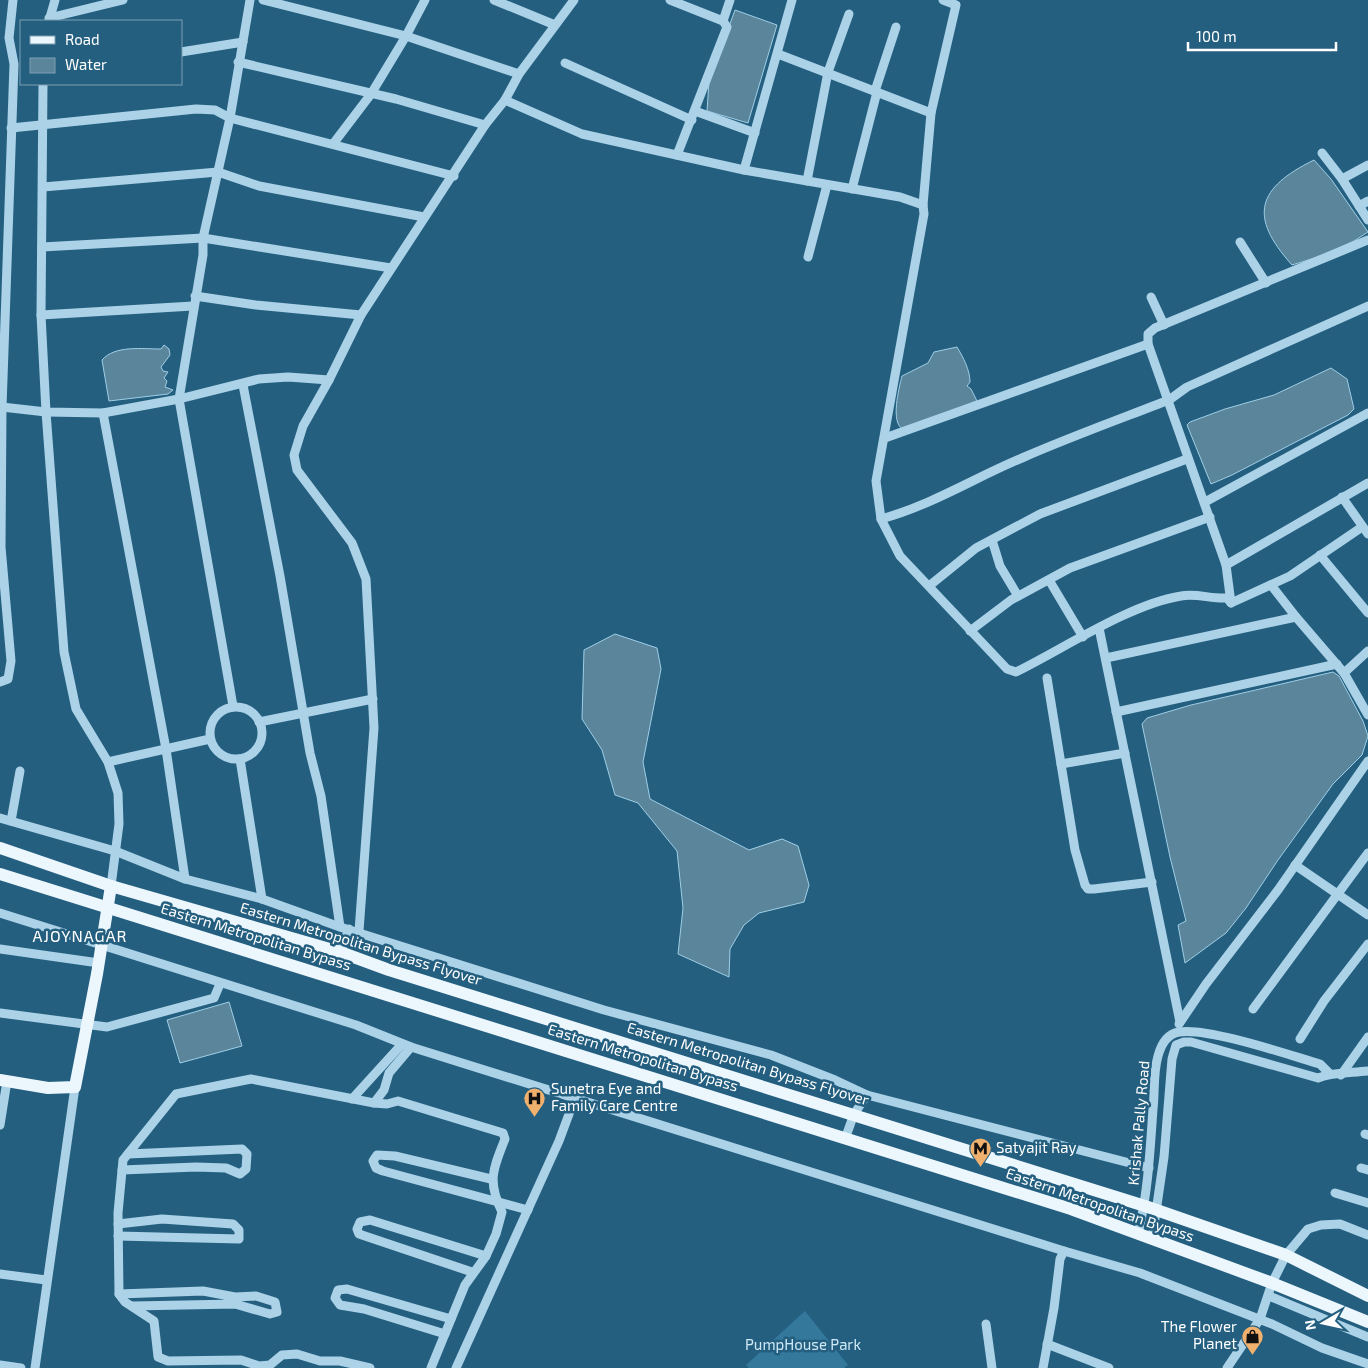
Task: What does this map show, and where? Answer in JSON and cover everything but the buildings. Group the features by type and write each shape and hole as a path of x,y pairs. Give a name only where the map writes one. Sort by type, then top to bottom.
{"main road":[{"path":"0,848 111,886 99,963 74,1087 48,1088 3,1080"},
{"name":"Eastern Metropolitan Bypass","path":"0,874 1071,1209 1272,1283"},
{"name":"Eastern Metropolitan Bypass Flyover","path":"111,886 340,952 389,970 1151,1208 1286,1255 1368,1296"},
{"path":"1272,1283 1364,1321"}],"street":[{"path":"0,682 8,679 11,662 0,547 0,457 6,408 3,249 14,64 10,38 14,0"},
{"path":"49,19 55,0"},
{"path":"49,19 123,0"},
{"path":"233,706 179,399 203,255 203,238 230,118 250,0"},
{"path":"263,0 406,36 519,74"},
{"path":"333,144 371,94 425,0"},
{"path":"494,0 555,25"},
{"path":"359,932 374,728 366,579 352,543 297,470 294,455 303,426 329,380 361,315 424,217 454,176 485,125 505,100 519,74 574,0"},
{"path":"670,0 723,21 727,27 677,156"},
{"path":"723,21 730,0"},
{"path":"744,170 792,0"},
{"path":"943,0 956,5 932,113 923,205 924,214 876,481 882,519 900,556 1007,669 1016,672 1099,628 1147,607 1181,596 1227,598 1231,603"},
{"path":"806,181 828,72 849,14"},
{"path":"852,189 876,92 896,27"},
{"path":"182,52 243,42"},
{"path":"778,54 932,113"},
{"path":"238,62 396,99 485,125"},
{"path":"565,63 694,115 755,132"},
{"path":"43,85 41,316 46,412 64,652 76,709 108,762 118,793 119,824 111,886"},
{"path":"505,100 582,134 744,170 900,197 923,205"},
{"path":"11,128 196,109 215,110 230,118 454,176"},
{"path":"1322,153 1342,179 1368,220"},
{"path":"1342,179 1368,165"},
{"path":"43,186 218,172 259,186 424,217"},
{"path":"808,257 827,185"},
{"path":"1359,206 1368,201"},
{"path":"42,247 203,238 391,268"},
{"path":"1231,603 1226,564 1205,502 1187,459 1148,344 1148,334 1164,325 1368,240"},
{"path":"1240,242 1266,282"},
{"path":"195,296 256,305 361,315"},
{"path":"1151,297 1164,325"},
{"path":"41,316 193,306"},
{"path":"882,519 946,496 1021,458 1168,400 1187,387 1368,306"},
{"path":"885,438 1148,344"},
{"path":"6,408 46,412 103,413 179,399 259,379 288,376 329,380"},
{"path":"243,384 280,576 310,753 321,796 340,927"},
{"path":"103,413 166,749 185,879"},
{"path":"1205,502 1368,413"},
{"path":"929,586 976,548 1040,514 1187,459"},
{"path":"1226,564 1368,483"},
{"path":"1231,603 1290,576 1320,555 1366,530 1342,497"},
{"path":"970,631 1018,596 1070,568 1142,540 1210,518"},
{"path":"992,540 1000,566 1018,596"},
{"path":"1320,555 1368,613"},
{"path":"1050,580 1083,637"},
{"path":"1271,585 1296,618 1337,664 1368,715"},
{"path":"1106,658 1296,618"},
{"path":"1099,628 1180,1022"},
{"path":"1344,674 1368,651"},
{"path":"1116,712 1337,664"},
{"path":"1047,678 1075,850 1088,889 1152,882"},
{"path":"260,722 373,699"},
{"path":"233,706 247,709 260,722 262,733 258,747 253,753 240,759 230,759 221,755 214,748 210,739 209,730 217,714 233,706"},
{"path":"108,762 210,739"},
{"path":"1061,764 1124,753"},
{"path":"240,759 262,899"},
{"name":"Krishak Pally Road","path":"1152,1239 1149,1168 1157,1062 1164,1042 1173,1033 1295,865 1368,760"},
{"path":"11,821 20,771"},
{"path":"0,818 115,851 185,879 262,899 340,927 604,1010 771,1055 867,1095 1149,1168"},
{"path":"1253,1009 1368,853"},
{"path":"1295,865 1368,916"},
{"path":"0,914 356,1026 411,1047 1140,1273 1260,1319 1322,1348 1368,1364"},
{"path":"340,952 349,929"},
{"path":"1300,1039 1324,1001 1368,944"},
{"path":"0,949 99,963"},
{"path":"0,1013 107,1027 214,998 220,984"},
{"path":"1329,1073 1320,1064 1220,1037 1188,1031 1173,1033 1176,1045 1191,1042 1318,1078 1329,1073 1341,1075 1368,1071"},
{"path":"1341,1075 1368,1037"},
{"path":"352,1099 402,1044"},
{"name":"Krishak Pally Road","path":"1138,1234 1151,1208 1176,1045"},
{"path":"374,1103 384,1090 389,1073 411,1047"},
{"path":"370,1368 340,1361 320,1361 297,1354 282,1355 270,1365 259,1366 241,1360 168,1361 158,1357 154,1321 126,1302 119,1294 118,1224 124,1160 176,1094 251,1079 374,1103 387,1104 398,1101 503,1133 504,1139 491,1179 502,1212 496,1234 486,1256 472,1272 431,1368"},
{"path":"0,1126 3,1080"},
{"path":"35,1368 74,1087"},
{"path":"846,1138 854,1114 867,1095"},
{"path":"456,1368 559,1141 575,1098"},
{"path":"122,1170 196,1167 226,1168 240,1174 246,1169 248,1162 247,1154 242,1149 128,1154"},
{"path":"491,1179 395,1156 378,1155 373,1161 376,1168 383,1171 528,1210"},
{"path":"1336,1193 1368,1203"},
{"path":"118,1224 162,1219 233,1224 239,1230 238,1239 118,1236"},
{"path":"472,1272 359,1234 357,1229 360,1222 370,1220 486,1256"},
{"path":"1227,1368 1260,1319 1272,1283 1286,1255 1308,1229 1321,1225 1340,1224 1368,1236"},
{"path":"1043,1368 1054,1308 1060,1259 1064,1251"},
{"path":"0,1274 46,1280"},
{"path":"445,1334 364,1309 340,1305 335,1298 338,1290 347,1289 451,1319"},
{"path":"119,1294 174,1290 203,1291 235,1297 256,1296 275,1302 277,1312 270,1314 235,1304 133,1306"},
{"path":"1268,1296 1368,1337"},
{"path":"986,1324 992,1368"},
{"path":"1047,1344 1109,1368"},
{"path":"0,1365 21,1368"}],"green space":[{"name":"PumpHouse Park","path":"805,1311 848,1365 844,1368 749,1368 746,1365"}],"water":[{"path":"735,10 777,25 748,123 707,111 709,81"},
{"path":"1314,160 1331,179 1368,232 1324,255 1292,265 1278,248 1269,232 1265,218 1265,205 1270,193 1280,181"},
{"path":"164,345 169,349 170,355 161,367 163,371 168,372 164,378 167,381 165,387 173,390 168,394 109,401 102,360 107,355 121,350 161,349"},
{"path":"957,347 969,373 970,382 967,386 971,389 977,401 903,429 899,425 896,413 902,376 928,363 934,352"},
{"path":"1331,368 1347,379 1354,409 1348,415 1211,484 1187,425 1190,422 1225,409 1274,395"},
{"path":"615,634 657,648 661,669 643,762 650,799 749,850 782,839 798,846 809,885 804,902 759,913 744,925 730,949 729,977 678,954 683,908 677,851 638,803 615,795 602,750 582,719 584,650"},
{"path":"1333,672 1339,676 1363,721 1368,736 1362,755 1333,784 1246,908 1226,933 1185,963 1178,925 1186,921 1170,857 1142,724 1147,718 1191,705"},
{"path":"229,1002 242,1046 180,1063 167,1020"}],"place":[{"name":"Sunetra Eye and Family Care Centre","path":"535,1117"},
{"name":"Satyajit Ray","path":"980,1167"},
{"name":"The Flower Planet","path":"1253,1355"}],"district":[{"name":"AJOYNAGAR","path":"80,936"}]}
